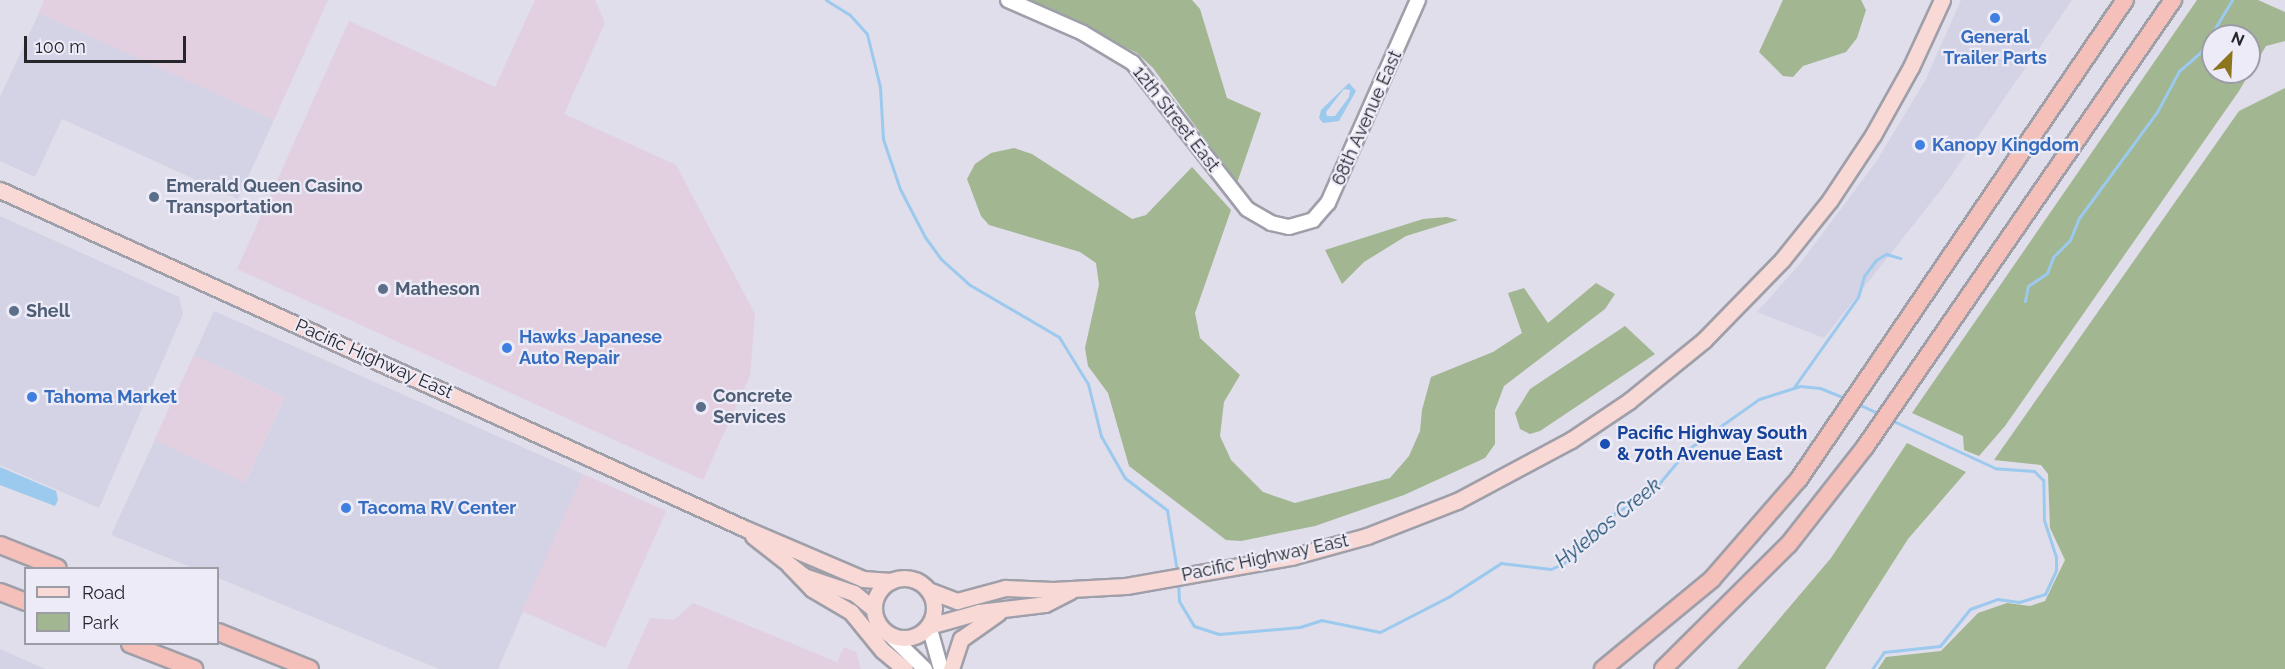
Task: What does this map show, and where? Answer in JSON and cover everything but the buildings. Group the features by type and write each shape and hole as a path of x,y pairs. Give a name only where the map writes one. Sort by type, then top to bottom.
{"highway":[{"path":"1603,669 1712,579 1799,479 1872,375 2125,0"},
{"path":"1663,669 1789,544 1865,447 2173,0"},
{"path":"0,545 55,567"},
{"path":"0,591 24,601"},
{"path":"219,632 310,669"},
{"path":"133,645 194,669"}],"main road":[{"name":"Pacific Highway East","path":"928,590 961,601 1005,588 1073,589 1145,582 1207,573 1346,542 1457,501 1571,440 1658,379 1760,286 1807,231 1894,100 1942,0"},
{"name":"Pacific Highway East","path":"0,190 746,529 863,579 891,581"},
{"name":"Pacific Highway East","path":"746,529 789,565 816,582 854,593 874,609"},
{"path":"789,565 812,589 851,612 882,650 905,669"},
{"path":"911,579 928,590 935,608 929,626 908,638 890,635 878,622 874,609 880,589 891,581 911,579"},
{"name":"Pacific Highway East","path":"929,626 979,612 1045,604 1073,589"},
{"path":"951,669 957,645 969,630 1011,609"}],"street":[{"name":"12th Street East","path":"1008,0 1083,33 1133,63 1247,210 1271,224 1302,225"},
{"name":"68th Avenue East","path":"1302,225 1321,213 1336,188 1418,0"},
{"path":"929,626 941,669"},
{"path":"890,635 925,669"}],"shaded area":[{"path":"44,0 328,0 274,120 39,13"},
{"path":"535,0 595,0 605,23 564,114 676,165 755,314 750,376 703,480 237,269 349,21 495,87"},
{"path":"1961,0 2072,0 1944,186 1824,338 1757,312 1799,265 1876,162 1925,81"},
{"path":"39,13 274,120 238,199 62,119 35,177 0,161 0,97"},
{"path":"0,216 179,297 183,314 99,508 0,465"},
{"name":"Tacoma RV Center","path":"214,311 583,474 498,669 439,669 219,578 219,567 191,567 111,535 155,440 246,481 285,397 194,355"},
{"path":"194,355 285,397 245,482 154,440"},
{"path":"583,474 666,511 605,648 522,611"},
{"path":"693,603 837,662 844,647 856,652 861,669 627,669 650,618 674,620"},
{"path":"0,649 45,669 0,669"}],"green space":[{"path":"1028,0 1192,0 1200,9 1227,98 1261,113 1237,183 1153,68 1137,53"},
{"path":"1783,0 1861,0 1866,10 1857,38 1846,52 1803,66 1793,77 1783,76 1759,52"},
{"path":"2197,0 2258,0 2285,12 2285,41 2266,46 2261,54 2261,24 2201,24 2201,84 2243,84 2005,426 1979,456 1964,450 1963,436 1912,413"},
{"path":"2285,88 2285,669 1878,669 1886,657 1941,651 1978,613 2007,603 2030,606 2045,601 2065,560 2050,528 2048,474 2041,465 1994,460 2239,111"},
{"path":"1014,148 1032,154 1132,219 1146,215 1192,167 1231,210 1195,313 1200,338 1240,375 1224,402 1220,436 1231,460 1263,492 1295,503 1390,478 1409,456 1420,431 1422,410 1431,377 1493,352 1522,333 1508,293 1524,288 1548,323 1596,283 1615,294 1605,309 1504,386 1495,410 1495,444 1485,458 1404,495 1315,526 1241,541 1226,540 1129,466 1108,393 1088,366 1085,348 1099,285 1096,263 1080,252 989,225 981,216 967,179 975,164 991,153"},
{"path":"1447,217 1458,220 1406,236 1364,262 1342,284 1325,250 1423,219"},
{"path":"1625,326 1655,354 1540,431 1530,434 1520,429 1515,413 1530,389"},
{"path":"1907,443 1966,472 1908,539 1825,669 1737,669 1831,558"}],"water":[{"path":"1349,83 1356,91 1339,121 1323,123 1319,118 1321,110","holes":["1344,89 1350,90 1349,97 1335,116 1327,116 1326,112"]},
{"path":"0,467 56,491 58,500 55,506 0,485"}],"waterway":[{"name":"Hylebos Creek","path":"826,0 850,15 867,34 880,87 883,139 900,189 925,237 941,259 970,285 1059,337 1088,384 1101,436 1125,478 1167,510 1177,571"},
{"path":"2025,301 2028,286 2047,273 2053,257 2070,240 2079,218 2157,112 2179,71 2200,53 2232,0"},
{"path":"1794,387 1858,297 1864,276 1876,260 1886,254 1900,258"},
{"name":"Hylebos Creek","path":"1178,581 1179,601 1194,626 1219,634 1300,627 1321,620 1380,632 1450,596 1501,563 1551,569 1564,563 1615,513 1652,492 1687,450 1759,399 1800,386 1820,388 1847,399"},
{"name":"Hylebos Creek","path":"1858,404 1879,414"},
{"name":"Hylebos Creek","path":"1872,669 1884,652 1940,646 1970,609 1997,599 2019,602 2045,594 2056,570 2056,557 2044,519 2043,480 2034,471 1995,468 1891,420"}],"place":[{"name":"General Trailer Parts","path":"1995,18"},
{"name":"Kanopy Kingdom","path":"1920,145"},
{"name":"Emerald Queen Casino Transportation","path":"154,197"},
{"name":"Matheson","path":"383,289"},
{"name":"Shell","path":"14,311"},
{"name":"Hawks Japanese Auto Repair","path":"507,348"},
{"name":"Tahoma Market","path":"32,397"},
{"name":"Concrete Services","path":"701,407"},
{"name":"Pacific Highway South & 70th Avenue East","path":"1605,444"},
{"name":"Tacoma RV Center","path":"346,508"}]}
